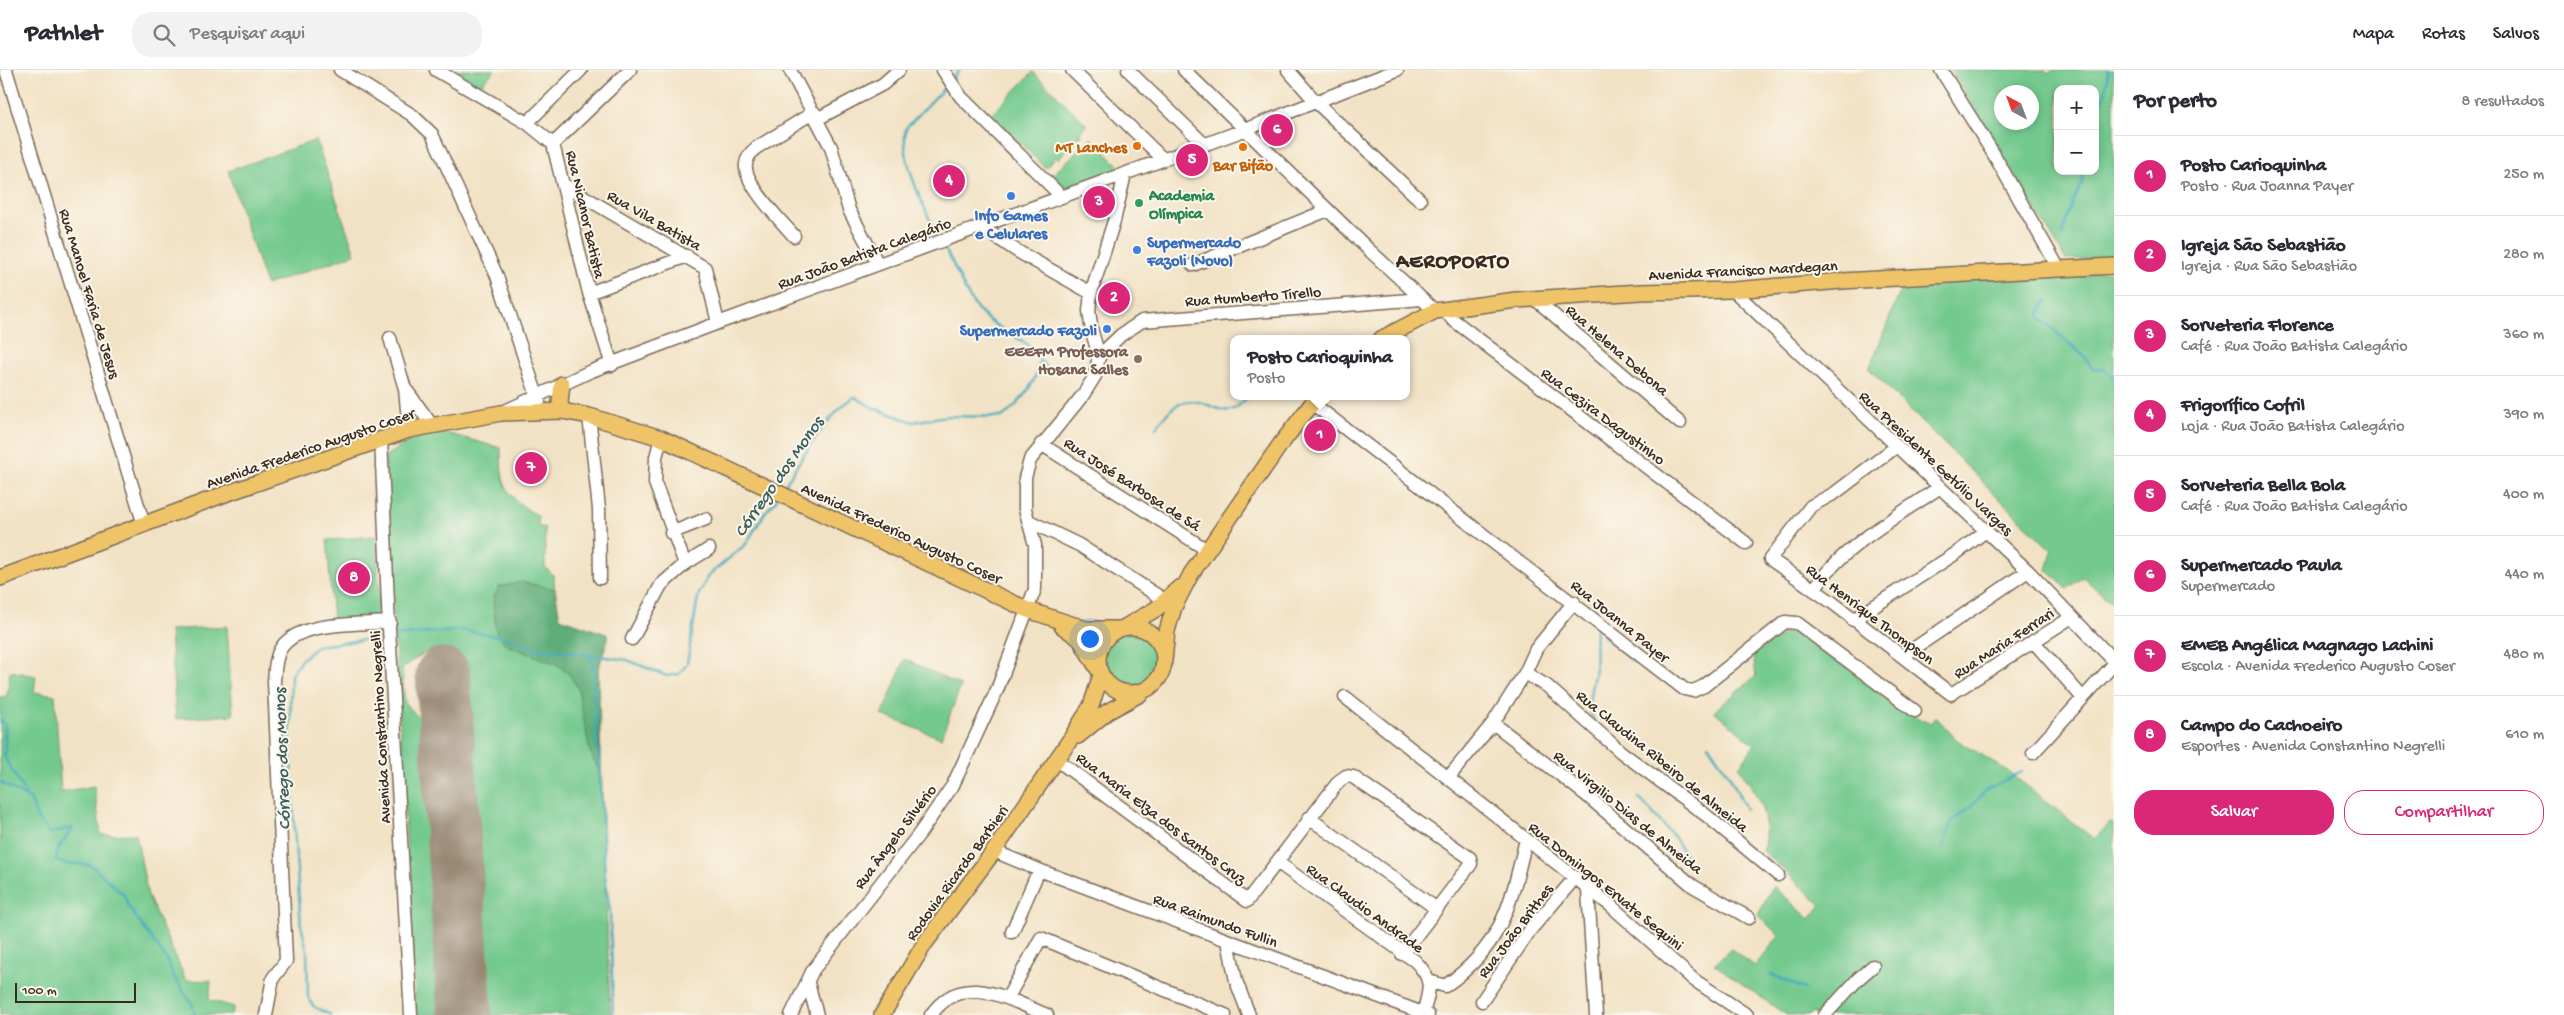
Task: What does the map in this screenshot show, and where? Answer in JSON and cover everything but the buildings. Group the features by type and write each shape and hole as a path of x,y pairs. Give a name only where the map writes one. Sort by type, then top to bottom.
{"main road":[{"name":"Avenida Francisco Mardegan","path":"1389,335 1440,311 1535,299 1733,290 1842,281 2114,266"},
{"path":"562,384 560,402 562,411"},
{"path":"1059,756 1100,717 1148,688 1161,674 1167,631 1174,607 1191,574 1280,445 1315,400"},
{"name":"Avenida Frederico Augusto Coser","path":"0,578 382,438 431,424 501,413 562,411 589,416 661,438 1050,619 1086,629 1122,628"},
{"path":"1059,756 1091,706 1100,672 1098,657 1101,645 1108,635 1140,620 1166,600 1191,574"},
{"name":"Avenida Frederico Augusto Coser","path":"1050,619 1080,639 1100,672"},
{"path":"1122,628 1138,627 1150,633 1162,648 1164,661"},
{"path":"1100,672 1114,688 1125,693 1137,692 1148,688"},
{"name":"Rodovia Ricardo Barbieri","path":"882,1015 924,943 994,850 1059,756"}],"street":[{"name":"Rua Manoel Faria de Jesus","path":"6,70 144,525"},
{"path":"340,70 412,115 432,134 497,276 538,396 541,412"},
{"path":"436,70 526,123 553,144"},
{"path":"526,123 581,70"},
{"name":"Rua Nicanor Batista","path":"612,365 589,293 553,144 630,70"},
{"path":"790,70 831,147 849,210 878,264"},
{"path":"794,236 750,182 746,165 749,155 756,148 815,115 883,84 899,70"},
{"path":"1072,70 1163,159"},
{"path":"1128,70 1204,144"},
{"name":"Rua Cezira Dagustinho","path":"1184,70 1244,130 1422,299 1452,319 1746,543"},
{"path":"1288,70 1316,102 1420,200"},
{"name":"Rua João Batista Calegário","path":"501,413 562,384 718,323 1244,130 1316,102 1368,75 1397,70"},
{"path":"1941,70 1993,153 2059,269"},
{"path":"945,74 957,91 1062,197"},
{"path":"1099,356 1092,332 1089,311 1091,293 1111,234 1125,174"},
{"name":"Rua Vila Batista","path":"564,184 705,268 718,323"},
{"path":"1194,265 1328,210"},
{"path":"980,226 1017,251 1091,293"},
{"path":"589,293 687,256"},
{"name":"Rua Presidente Getúlio Vargas","path":"1733,290 2028,571 2114,662"},
{"name":"Rua Humberto Tirello","path":"1099,356 1121,335 1142,321 1422,299"},
{"name":"Rua Helena Debona","path":"1535,299 1680,423"},
{"path":"390,338 405,389 409,430"},
{"name":"Rua Ângelo Silvério","path":"791,1015 813,970 920,834 953,785 997,690 1028,610 1036,574 1035,545 1025,509 1024,478 1030,460 1083,395 1095,376 1099,356"},
{"path":"405,389 431,424"},
{"name":"Rua Joanna Payer","path":"1315,400 1684,690 1693,691 1704,686 1785,622 1797,623 1915,710"},
{"path":"589,416 600,509 600,578"},
{"name":"Avenida Constantino Negrelli","path":"382,438 390,631 411,1015"},
{"path":"661,438 656,457 655,483 671,533 684,564"},
{"name":"Rua José Barbosa de Sá","path":"1042,444 1207,550"},
{"name":"Rua Henrique Thompson","path":"1897,446 1835,493 1812,506 1770,560 1814,590 1951,694"},
{"path":"1814,590 1822,576 1840,558 1940,487"},
{"path":"671,533 706,519"},
{"path":"1029,521 1079,545 1166,600"},
{"path":"1853,620 1958,552 1986,531"},
{"path":"632,639 661,585 684,564 709,549"},
{"path":"1903,656 2028,571"},
{"path":"1449,777 1494,723 1525,673 1536,650 1574,602"},
{"name":"Rua Maria Ferrari","path":"1951,694 2072,617"},
{"path":"266,1015 273,978 286,961 274,681 276,662 286,641 296,634 313,628 390,631"},
{"path":"2034,640 2082,697"},
{"path":"2033,753 2114,662"},
{"name":"Rua Claudina Ribeiro de Almeida","path":"1525,673 1547,686 1621,752 1707,816 1778,875"},
{"name":"Rua Domingos Ervate Sequini","path":"1344,697 1449,777 1526,839 1658,946 1694,980 1747,1015"},
{"name":"Rua Virgilio Dias de Almeida","path":"1494,723 1585,794 1683,878 1749,918"},
{"name":"Rua Maria Elza dos Santos Cruz","path":"1059,756 1247,901 1277,862"},
{"path":"1277,862 1309,818 1339,781 1346,776 1353,777 1470,858 1471,864 1402,954"},
{"path":"1309,818 1438,909"},
{"path":"1426,1014 1430,989 1429,981 1445,986 1451,982 1497,934 1508,911 1526,839"},
{"name":"Rua Raimundo Fullin","path":"994,850 1039,870 1426,1014"},
{"name":"Rua Claudio Andrade","path":"1277,862 1420,966 1429,981"},
{"path":"1012,932 1039,870"},
{"name":"Rua João Brithes","path":"1482,1001 1531,930 1574,879"},
{"path":"1588,890 1596,1015"},
{"path":"1008,997 1041,938 1225,1015"},
{"path":"1228,940 1236,981 1249,1015"},
{"path":"1825,1015 1858,979 1874,966"},
{"path":"808,983 817,1015"},
{"path":"931,1015 944,1000 960,991 1008,997 1039,1014"}],"green space":[{"path":"446,70 495,70 478,88"},
{"path":"1951,70 2045,70 2048,74 2053,70 2114,70 2114,258 2066,260"},
{"path":"1033,72 1087,125 1080,132 1082,135 1058,159 1056,157 1045,168 991,115"},
{"path":"1091,138 1121,168 1064,190 1051,176"},
{"path":"316,140 355,254 266,285 228,171"},
{"path":"2114,271 2114,605 2083,577 2067,589 2047,570 2052,551 1869,369 1904,282"},
{"path":"442,432 501,448 502,472 507,489 518,502 538,516 538,526 545,528 545,567 553,575 560,629 598,670 610,1015 482,1015 461,655 444,649 437,649 416,658 402,669 405,703 429,729 447,1015 416,1015 385,456 411,440"},
{"path":"376,536 381,616 333,622 327,540"},
{"path":"522,582 555,589 560,618 609,635 598,670 600,773 590,752 578,689 570,675 558,665 506,645 496,632 493,599 499,587"},
{"path":"227,626 233,715 176,719 170,630"},
{"path":"1806,629 1881,694 1914,716 1931,724 1936,717 1957,740 2005,769 2094,839 2110,823 2114,824 2114,1015 1815,1015 1812,1013 1809,1015 1786,1015 1714,964 1731,949 1755,966 1779,936 1758,915 1773,886 1810,919 1821,905 1763,851 1765,838 1764,816 1757,797 1739,768 1754,745 1714,711 1756,676 1753,655 1784,633"},
{"path":"1123,631 1135,631 1149,639 1157,653 1155,670 1149,679 1135,687 1123,687 1113,682 1106,675 1101,665 1101,653 1106,643 1113,636"},
{"path":"905,659 961,686 941,738 882,715"},
{"path":"10,671 36,676 34,692 55,695 61,792 94,786 101,835 136,834 148,896 186,980 211,981 209,1000 234,1007 231,1015 0,1015 0,697 7,696"}],"waterway":[{"name":"Córrego dos Monos","path":"953,79 959,70"},
{"path":"2099,107 2105,96 2108,70"},
{"name":"Córrego dos Monos","path":"938,237 914,184 906,154 905,140 906,128 947,85"},
{"path":"2062,236 2071,205 2083,182 2082,175"},
{"name":"Córrego dos Monos","path":"782,490 824,426 845,404 855,397 873,408 913,422 946,416 1002,417 1015,406 1028,390 1037,373 1039,357 1028,345 990,322 977,308 966,292 943,246"},
{"path":"2048,300 2039,314 2041,319 2084,356 2093,369 2105,370 2114,378"},
{"path":"1040,361 1047,368"},
{"path":"1156,428 1171,409 1183,403 1200,402 1228,411 1236,408 1245,400"},
{"name":"Córrego dos Monos","path":"394,636 462,630 507,638 540,650 547,649 627,660 667,676 679,674 687,664 698,596 708,576 746,544 764,514 777,499"},
{"path":"1594,720 1589,702 1595,669 1596,629"},
{"path":"1602,634 1632,661 1645,666"},
{"name":"Córrego dos Monos","path":"331,1015 313,1006 308,997 307,950 301,925 295,842 290,742 291,675 301,660 317,646 386,637"},
{"path":"592,656 605,874 610,911 613,1015"},
{"path":"0,719 5,725 5,758 26,795"},
{"path":"1708,744 1730,777 1746,809"},
{"path":"1943,848 1951,822 1972,806 1987,789 2022,772"},
{"path":"0,782 31,800 37,818 50,833 73,828 59,847 56,860 65,864 92,866 124,895 128,906 167,960 172,974 192,1004 195,1015"},
{"path":"1639,798 1676,839 1687,860"},
{"path":"1771,974 1804,989"}],"runway":[{"path":"443,675 465,1015"}],"place":[{"name":"Supermercado Paula","path":"1277,130"},
{"name":"MT Lanches","path":"1137,146"},
{"name":"Bar Bifão","path":"1243,147"},
{"name":"Sorveteria Bella Bola","path":"1192,160"},
{"name":"Frigorífico Cofril","path":"949,181"},
{"name":"Info Games e Celulares","path":"1011,196"},
{"name":"Sorveteria Florence","path":"1099,202"},
{"name":"Academia Olímpica","path":"1139,203"},
{"name":"Supermercado Fazoli (Novo)","path":"1137,250"},
{"name":"Igreja São Sebastião","path":"1114,298"},
{"name":"Supermercado Fazoli","path":"1107,329"},
{"name":"EEEFM Professora Hosana Salles","path":"1138,359"},
{"name":"Posto Carioquinha","path":"1320,435"},
{"name":"EMEB Angélica Magnago Lachini","path":"531,468"},
{"name":"Campo do Cachoeiro","path":"354,578"}],"district":[{"name":"AEROPORTO","path":"1453,260"}]}
